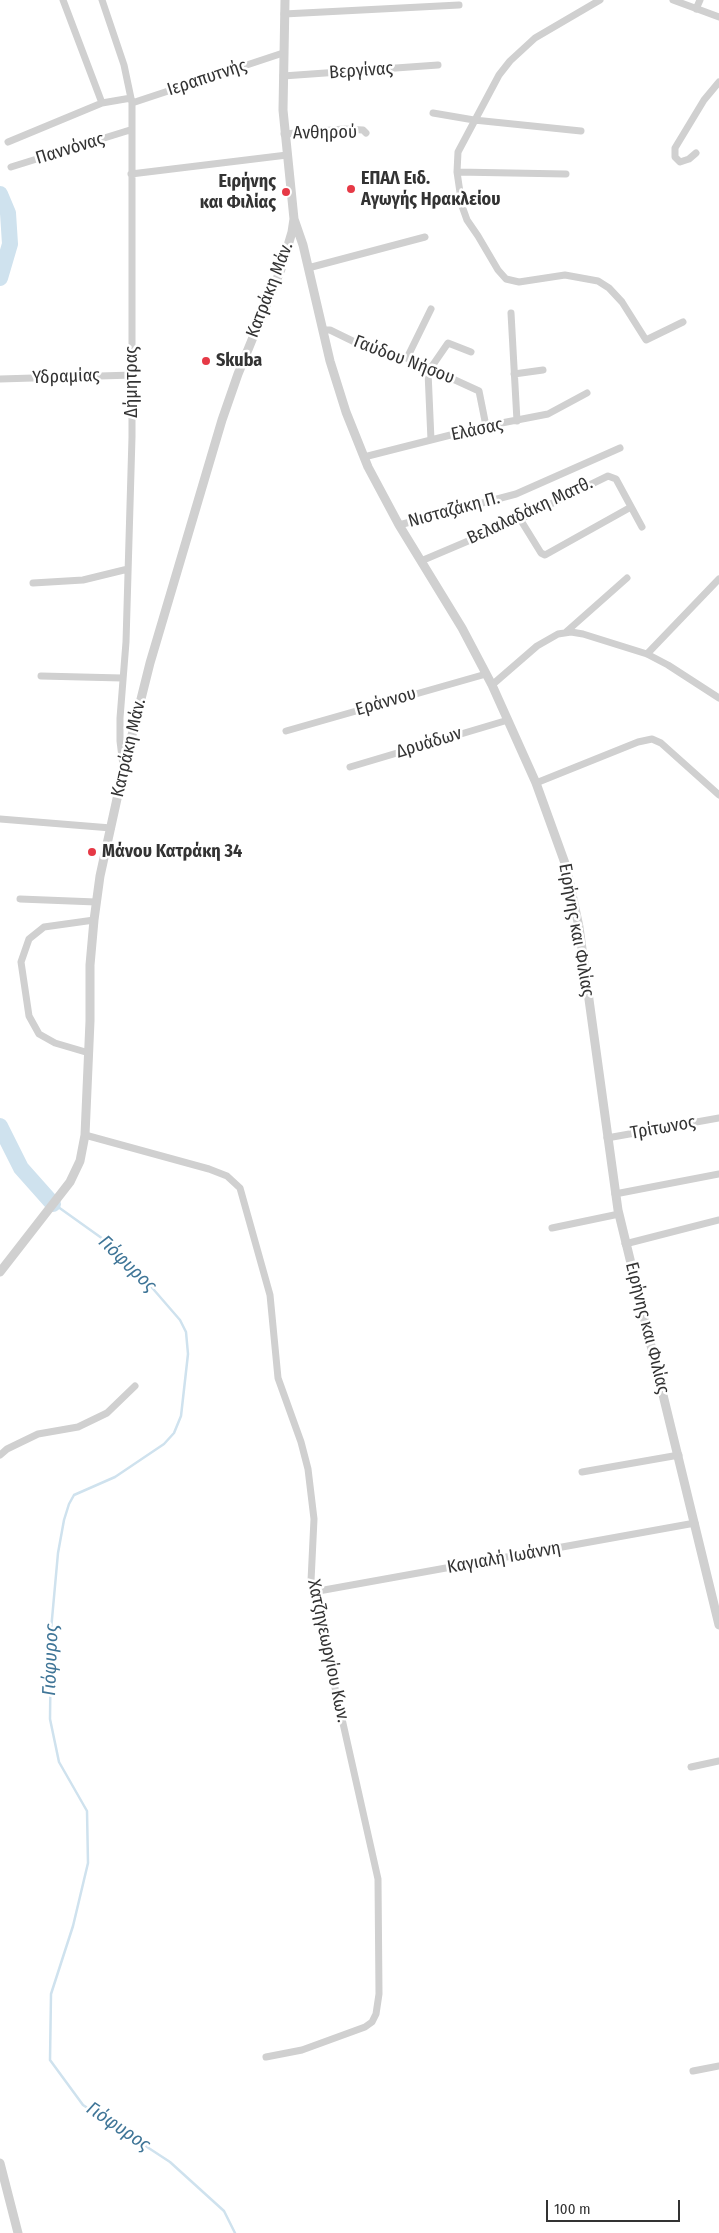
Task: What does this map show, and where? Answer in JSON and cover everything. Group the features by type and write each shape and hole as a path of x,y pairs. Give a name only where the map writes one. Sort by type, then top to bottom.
{"street":[{"path":"63,0 102,103"},
{"name":"Δήμητρας","path":"102,0 124,65 131,101 133,375 126,642 122,678 120,741 124,767"},
{"path":"285,0 283,53 284,134 294,220"},
{"path":"583,0 592,4"},
{"path":"600,0 544,32 516,54 499,75 458,152 460,198 466,220 498,270 506,279 519,282 565,275 598,281 612,291 625,306 646,340 683,322"},
{"path":"673,0 719,17"},
{"path":"696,9 700,0"},
{"path":"284,14 459,5"},
{"name":"Ιεραπυτνής","path":"8,142 102,103 131,101 283,53"},
{"name":"Βεργίνας","path":"283,76 438,65"},
{"path":"696,153 689,159 680,162 675,157 675,148 704,100 719,82"},
{"path":"433,113 474,120 581,131"},
{"name":"Ανθηρού","path":"284,134 344,129 363,130 366,133"},
{"name":"Παννόνας","path":"11,168 130,130"},
{"path":"131,174 287,155"},
{"path":"458,172 566,174"},
{"name":"Ειρήνης και Φιλίας","path":"294,220 300,235 322,330 340,393 364,457 399,525 462,628 492,685 536,783 558,840 574,898 618,1214 696,1523 719,1626"},
{"name":"Κατράκη Μάν.","path":"0,1272 70,1182 80,1161 86,1135 90,965 96,902 124,767 150,663 209,462 238,374 284,262 294,220"},
{"path":"308,268 425,237"},
{"path":"407,358 431,310"},
{"path":"511,313 517,421"},
{"name":"Γαύδου Νήσου","path":"322,330 330,330 367,348 407,358 480,390 486,426"},
{"path":"431,440 427,380 430,368 448,343 471,352"},
{"path":"514,374 543,370"},
{"name":"Υδραμίας","path":"0,380 133,375"},
{"name":"Ελάσας","path":"364,457 486,426 548,414 587,393"},
{"name":"Νισταζάκη Π.","path":"399,525 516,494 620,448"},
{"name":"Βελαλαδάκη Ματθ.","path":"421,561 520,519 608,476 615,478 642,527"},
{"path":"520,519 540,553 545,556 631,507"},
{"path":"33,582 83,580 128,569"},
{"path":"566,632 627,578"},
{"path":"647,654 719,579"},
{"path":"492,685 537,646 552,636 566,632 584,634 647,654 668,665 719,698"},
{"name":"Εράννου","path":"286,731 486,674"},
{"path":"41,676 122,678"},
{"name":"Δρυάδων","path":"350,767 508,720"},
{"path":"536,783 638,742 652,739 661,743 719,795"},
{"path":"0,819 111,828"},
{"path":"20,899 96,902"},
{"path":"89,1052 55,1043 39,1034 29,1016 21,962 29,939 44,928 94,920"},
{"name":"Τρίτωνος","path":"607,1138 719,1118"},
{"name":"Χατζηγεωργίου Κων.","path":"86,1135 217,1172 231,1179 241,1191 270,1295 278,1378 301,1442 310,1481 314,1519 311,1568 313,1592 378,1879 379,2001 374,2018 365,2027 317,2045 266,2058"},
{"path":"615,1194 719,1174"},
{"path":"552,1228 618,1214"},
{"path":"625,1244 719,1220"},
{"path":"0,1455 38,1434 78,1427 107,1414 135,1386"},
{"path":"582,1472 679,1455"},
{"name":"Καγιαλή Ιωάννη","path":"313,1592 696,1523"},
{"path":"691,1767 719,1761"},
{"path":"694,2071 719,2066"},
{"path":"0,2164 18,2233"}],"waterway":[{"name":"Γιόφυρος","path":"0,194 8,213 10,244 0,278"},
{"name":"Γιόφυρος","path":"0,1126 21,1168 53,1204"},
{"name":"Γιόφυρος","path":"54,1204 103,1239 135,1268 180,1320 186,1332 188,1354 181,1416 174,1433 164,1444 115,1477 74,1495 64,1520 58,1553 51,1630 50,1719 59,1762 87,1811 88,1863 73,1926 51,1994 50,2060 83,2105 170,2162 224,2211 235,2233"}],"place":[{"name":"ΕΠΑΛ Ειδ. Αγωγής Ηρακλείου","path":"351,189"},
{"name":"Ειρήνης και Φιλίας","path":"286,192"},
{"name":"Skuba","path":"206,361"},
{"name":"Μάνου Κατράκη 34","path":"92,852"}]}
